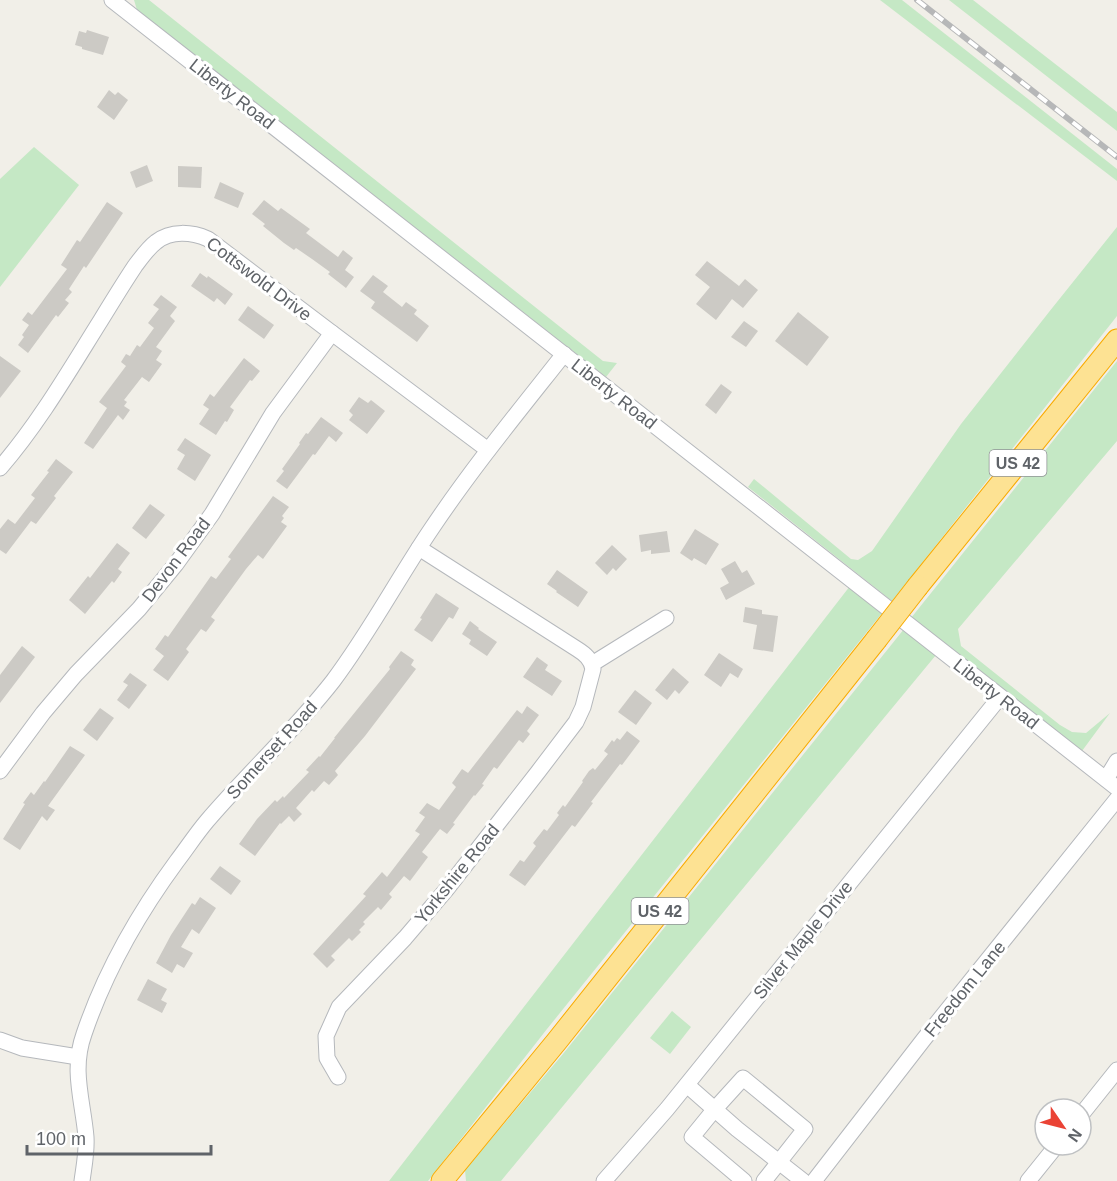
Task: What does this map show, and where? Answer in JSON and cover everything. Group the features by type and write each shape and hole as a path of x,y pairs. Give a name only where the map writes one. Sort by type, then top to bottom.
{"highway":[{"name":"US 42","path":"442,1181 557,1041 918,586 1117,340"}],"street":[{"name":"Liberty Road","path":"111,0 1111,783"},
{"name":"Cottswold Drive","path":"0,468 40,416 143,255 166,236 182,233 198,234 208,239 488,450"},
{"name":"Devon Road","path":"0,771 76,674 139,609 176,564 212,514 273,412 332,333"},
{"name":"Somerset Road","path":"82,1181 86,1136 77,1076 78,1057 97,999 134,924 155,891 205,824 294,728 330,684 367,633 432,528 488,450 564,354"},
{"path":"419,548 587,655 592,664 666,618"},
{"name":"Yorkshire Road","path":"338,1077 327,1058 326,1036 339,1007 405,938 446,890 576,722 583,707 593,669 592,664"},
{"name":"Silver Maple Drive","path":"604,1181 687,1085 1000,697"},
{"path":"1111,783 1117,762"},
{"name":"Freedom Lane","path":"814,1181 1117,799"},
{"path":"0,1040 22,1048 78,1057"},
{"path":"1093,1100 1117,1070"},
{"path":"744,1181 692,1137 743,1078 805,1129 764,1181"},
{"path":"687,1085 714,1110 803,1181"},
{"path":"1028,1181 1047,1157"}],"green space":[{"path":"134,0 149,0 603,361 617,363 606,377 137,10"},
{"path":"880,0 902,0 1117,169 1117,181"},
{"path":"949,0 973,0 1117,112 1117,131"},
{"path":"34,147 79,185 0,287 0,179"},
{"path":"1117,227 1117,316 892,601 748,487 754,479 851,559 858,560 872,551 961,424"},
{"path":"1117,361 1117,441 958,629 961,646 1060,725 1072,732 1086,733 1110,713 1082,751 911,618"},
{"path":"850,586 883,612 547,1029 428,1181 389,1181"},
{"path":"904,629 936,655 501,1181 466,1181 465,1170 563,1054"},
{"path":"672,1011 691,1027 670,1054 650,1038"}],"building":[{"path":"87,30 109,37 103,55 75,45 79,31 86,33"},
{"path":"109,90 115,95 118,92 128,100 114,120 97,107"},
{"path":"147,165 153,181 136,188 130,172"},
{"path":"178,166 202,167 201,188 178,187"},
{"path":"220,182 244,193 238,208 214,198"},
{"path":"264,200 278,211 281,208 310,229 306,233 338,257 343,250 353,258 345,270 354,277 346,288 328,274 330,272 296,248 294,250 263,226 265,224 252,214"},
{"path":"107,202 123,213 69,289 72,292 65,300 69,303 58,317 56,315 28,353 18,345 29,325 22,320 28,312 32,315 67,269 61,265 77,240 80,242"},
{"path":"707,261 739,286 745,279 758,290 743,308 732,299 716,320 696,304 710,287 695,275"},
{"path":"200,273 233,294 225,305 217,298 214,302 191,286"},
{"path":"373,275 388,286 383,292 402,307 406,302 417,310 414,314 429,326 417,342 371,308 375,302 360,291"},
{"path":"161,295 177,307 170,316 175,321 156,347 162,351 156,360 162,364 149,382 142,377 124,400 127,402 124,406 130,410 123,420 118,415 93,449 84,443 107,408 99,402 126,366 121,362 126,354 130,356 137,345 140,347 154,328 148,323 159,309 153,305"},
{"path":"248,306 274,325 264,339 238,320"},
{"path":"798,312 829,337 807,366 775,341"},
{"path":"744,321 758,331 746,347 731,337"},
{"path":"0,356 21,371 0,398"},
{"path":"244,358 260,371 252,381 250,380 230,407 234,410 216,435 199,424 209,409 203,405 210,394 214,397"},
{"path":"721,384 732,392 716,414 705,405"},
{"path":"359,397 368,403 371,400 385,411 367,434 349,420 353,415 349,411"},
{"path":"321,417 343,433 336,442 329,436 287,489 276,481 306,433 308,434"},
{"path":"185,438 211,455 195,481 177,469 185,455 177,450"},
{"path":"56,459 73,472 36,524 31,521 6,554 0,550 0,529 8,519 15,524 35,498 31,495"},
{"path":"273,496 289,507 282,516 284,518 281,522 287,526 263,559 258,555 246,569 211,617 215,620 206,632 201,629 186,649 189,652 168,681 153,670 164,656 155,649 165,635 168,637 211,576 216,579 231,559 228,557"},
{"path":"150,504 165,515 146,539 132,528"},
{"path":"695,529 719,544 706,565 694,558 692,561 680,553"},
{"path":"667,531 670,552 651,554 651,550 641,552 639,535"},
{"path":"117,543 130,553 118,569 122,572 85,614 69,600 88,576 90,578"},
{"path":"612,545 627,559 616,571 613,568 607,575 595,563"},
{"path":"735,561 742,573 747,570 755,584 726,600 720,588 729,583 721,569"},
{"path":"557,570 588,592 578,607 547,584"},
{"path":"436,593 459,608 453,619 449,617 432,642 414,630"},
{"path":"745,607 762,610 762,614 778,616 773,652 753,649 757,625 743,622"},
{"path":"470,621 497,642 487,656 469,644 471,640 462,634"},
{"path":"22,646 35,657 0,703 0,675"},
{"path":"401,651 414,660 411,665 416,669 335,771 338,775 329,785 324,781 314,792 312,790 296,808 302,814 294,822 289,816 280,823 255,856 239,844 257,819 275,800 277,802 283,796 284,798 309,772 306,770 320,757 390,669 389,667"},
{"path":"719,653 743,669 738,678 730,673 721,687 704,675"},
{"path":"537,657 548,665 545,670 562,681 552,696 523,677"},
{"path":"673,668 689,682 679,694 675,690 667,700 655,690"},
{"path":"130,673 147,685 129,709 117,700 128,685 123,682"},
{"path":"635,690 652,703 636,725 618,712"},
{"path":"527,706 539,715 527,731 530,734 523,743 519,740 497,769 494,767 482,784 484,785 474,795 447,834 440,829 422,852 428,857 410,881 404,876 389,894 392,897 381,910 378,907 363,922 365,924 359,930 361,932 352,941 349,938 331,956 335,960 327,968 313,954 366,896 363,894 382,872 387,877 420,834 415,831 425,817 419,813 427,803 439,810 456,787 452,783 462,769 468,773 517,710 522,714"},
{"path":"100,708 114,718 97,741 83,730"},
{"path":"627,731 640,741 591,802 593,803 575,827 572,825 525,886 509,875 520,860 524,862 536,846 533,843 544,829 547,831 559,815 557,813 563,805 565,807 589,771 593,768 595,770 608,754 604,751 612,740 614,742 617,738 620,740"},
{"path":"70,746 85,755 48,806 55,810 47,821 42,816 20,850 3,839 25,804 23,803 31,792 34,795 45,782"},
{"path":"220,866 241,881 231,895 210,879"},
{"path":"200,897 216,908 199,934 192,929 181,947 193,953 184,968 177,964 172,973 156,963 192,903 195,905"},
{"path":"148,979 167,989 161,1000 167,1003 162,1013 137,1000"}],"railway":[{"path":"917,0 1117,157"}]}
